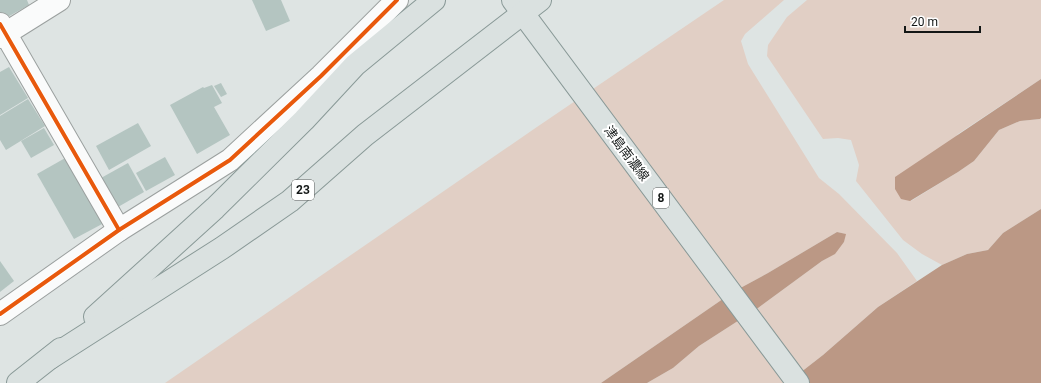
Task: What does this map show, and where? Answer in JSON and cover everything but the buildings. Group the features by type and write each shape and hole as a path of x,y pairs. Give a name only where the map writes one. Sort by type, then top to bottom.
{"main road":[{"path":"50,358 215,208 304,120 355,65 434,0"},
{"name":"23","path":"18,383 50,358 222,248 290,201 365,135 525,4"},
{"name":"津島南濃線","path":"525,4 798,383"}],"street":[{"path":"59,0 2,31 119,230"},
{"path":"0,314 119,230 230,160 321,76 397,0"}],"shaded area":[{"path":"724,0 784,0 745,34 741,41 748,64 819,178 839,194 897,253 917,281 878,307 823,355 787,383 647,383 673,368 699,346 758,308 822,261 834,254 844,242 845,234 837,232 733,292 601,383 165,383 534,129"},
{"path":"807,0 1041,0 1041,79 958,134 911,201 974,161 999,130 1020,121 1041,118 1041,209 1003,233 988,250 967,254 942,265 922,254 903,240 856,181 859,165 851,140 838,138 823,139 767,56 768,45 787,17"},
{"path":"1041,79 1040,119 1020,121 999,130 974,161 910,201 901,199 895,189 895,177"},
{"path":"1041,209 1041,383 787,383 823,355 878,307 942,265 967,254 988,250 1003,233"},
{"path":"837,232 846,234 844,242 835,254 822,261 758,308 699,346 673,368 647,383 601,383 733,292"}],"cycle path":[{"path":"0,314 119,230 230,160 321,76 397,0"},
{"path":"0,24 119,230"}]}
